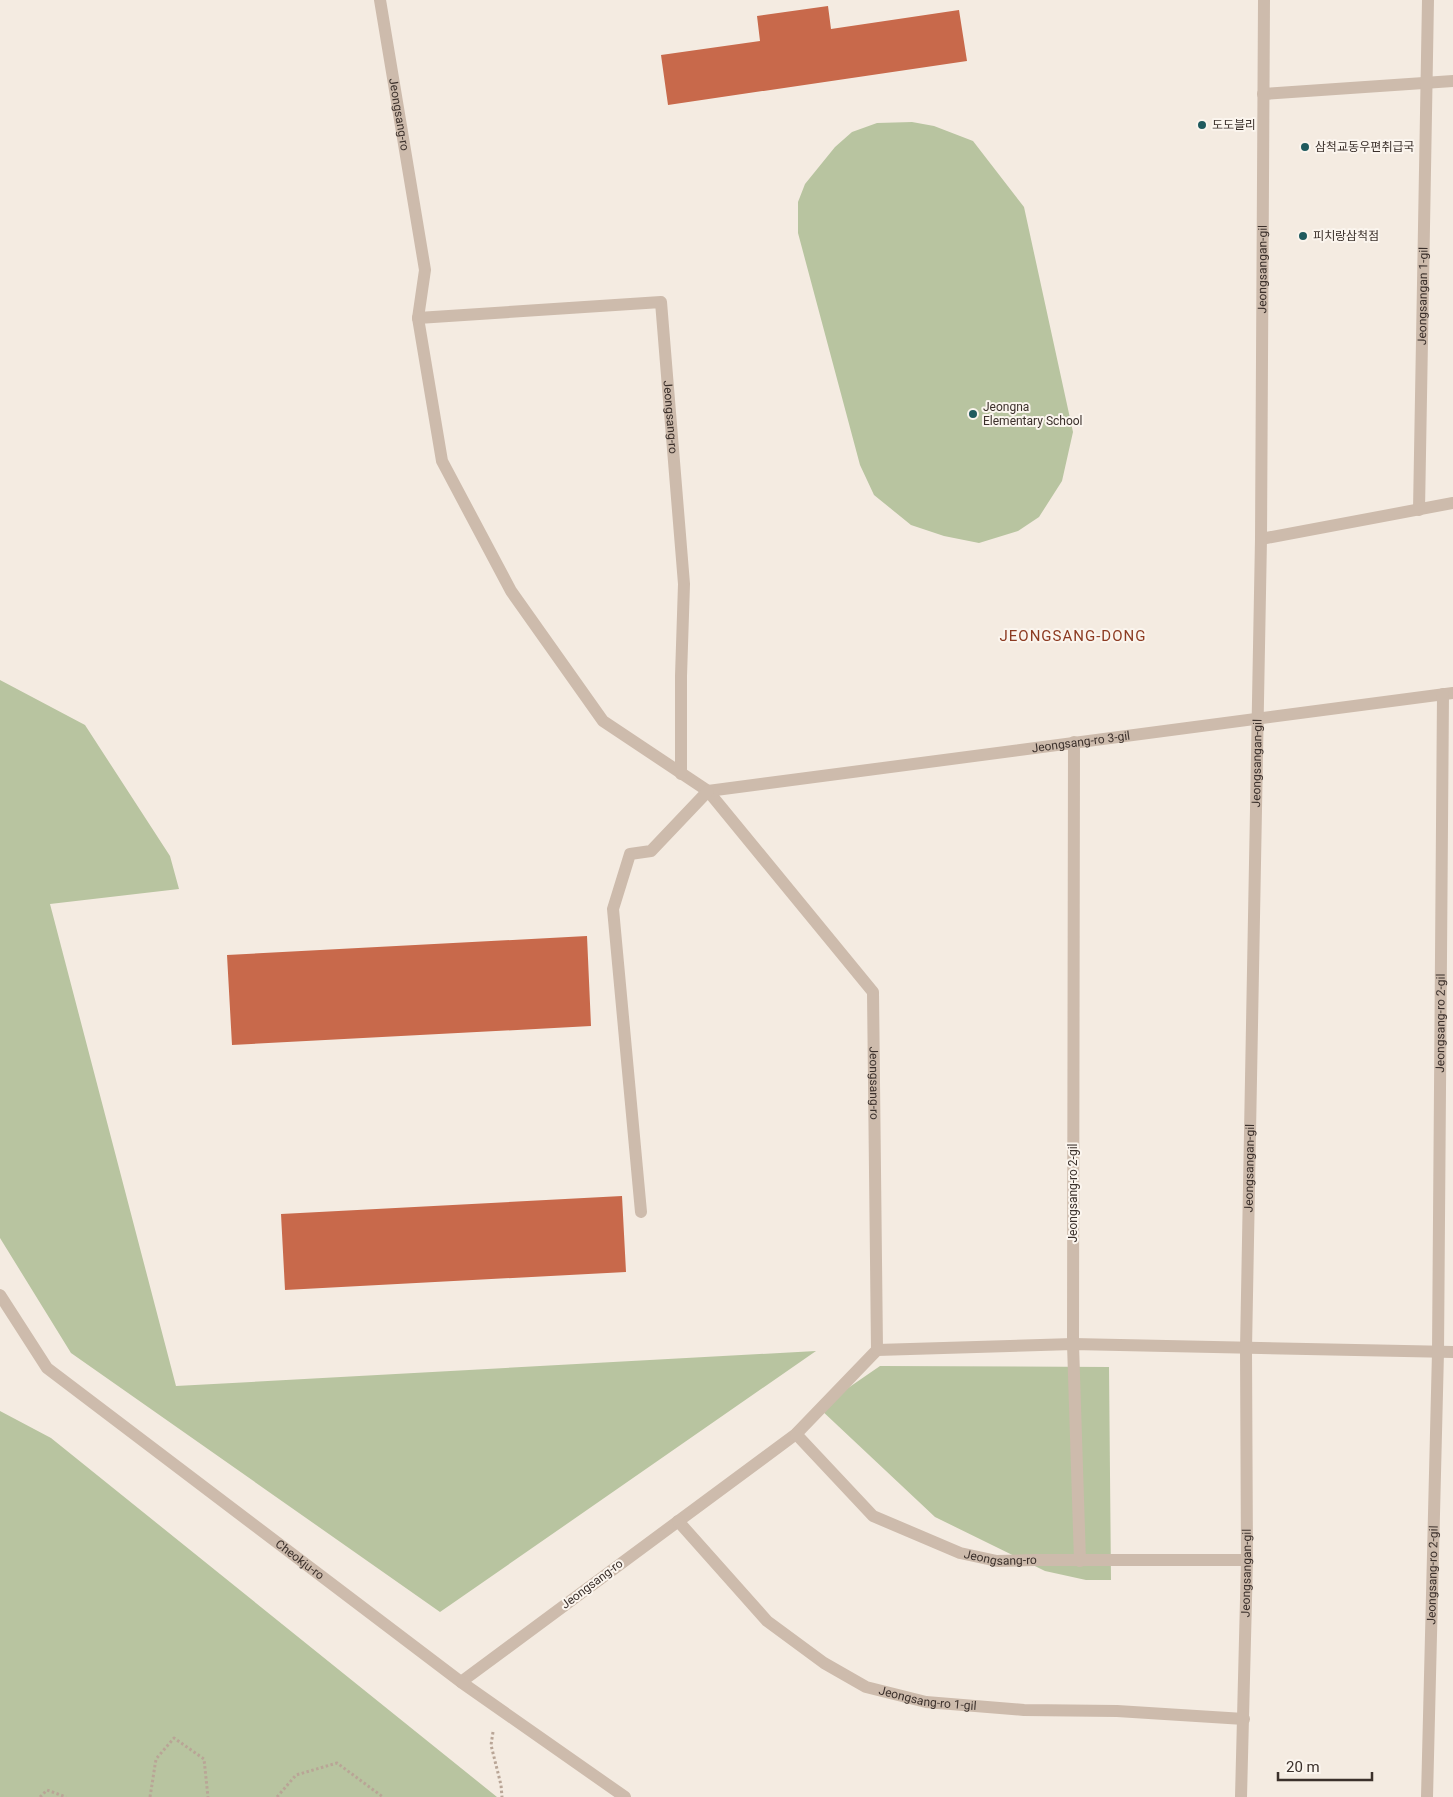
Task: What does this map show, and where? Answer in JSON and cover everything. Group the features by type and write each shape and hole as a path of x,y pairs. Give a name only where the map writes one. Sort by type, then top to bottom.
{"street":[{"name":"Jeongsang-ro","path":"380,0 425,270 418,318 442,461 511,591 603,721 708,791 873,992 877,1350 796,1434 461,1682"},
{"name":"Jeongsangan-gil","path":"1241,1797 1247,1560 1246,1348 1261,539 1264,0"},
{"name":"Jeongsangan 1-gil","path":"1419,510 1428,0"},
{"path":"1263,94 1453,81"},
{"name":"Jeongsang-ro","path":"418,318 661,302 684,584 681,676 681,774"},
{"path":"1261,539 1453,504"},
{"name":"Jeongsang-ro 3-gil","path":"708,791 1448,693"},
{"name":"Jeongsang-ro 2-gil","path":"1427,1797 1438,1352 1448,693"},
{"name":"Jeongsang-ro 2-gil","path":"1074,742 1073,1344 1080,1561"},
{"path":"641,1212 613,910 630,854 651,851 708,791"},
{"name":"Cheokju-ro","path":"0,1295 47,1368 461,1682 625,1797"},
{"path":"877,1350 1073,1344 1453,1352"},
{"name":"Jeongsang-ro","path":"796,1434 873,1516 960,1553 997,1561 1247,1560"},
{"name":"Jeongsang-ro 1-gil","path":"678,1521 767,1621 824,1663 866,1687 936,1703 1024,1710 1117,1711 1244,1719"}],"path":[{"path":"497,1707 491,1744 502,1797"},
{"path":"150,1797 156,1760 174,1738 204,1759 208,1797"},
{"path":"276,1797 296,1775 338,1762 383,1797"},
{"path":"40,1797 47,1790 66,1797"}],"green space":[{"path":"912,122 934,126 973,141 1024,207 1073,432 1062,481 1039,517 1018,531 979,543 944,536 911,525 874,495 860,465 798,233 798,202 805,184 835,147 852,132 877,123"},
{"path":"0,680 85,725 170,856 179,889 50,904 176,1386 816,1351 440,1612 71,1353 0,1238"},
{"path":"880,1366 1109,1367 1111,1580 1086,1580 1045,1571 935,1517 819,1408"},
{"path":"0,1411 51,1438 497,1797 0,1797"}],"building":[{"path":"828,6 831,29 959,10 967,61 668,105 661,55 760,41 757,16"},
{"path":"587,936 591,1026 232,1045 227,955"},
{"path":"622,1196 626,1272 285,1290 281,1214"}],"place":[{"name":"도도블리","path":"1202,125"},
{"name":"삼척교동우편취급국","path":"1305,147"},
{"name":"피치랑삼척점","path":"1303,236"},
{"name":"Jeongna Elementary School","path":"973,414"}],"district":[{"name":"JEONGSANG-DONG","path":"1073,636"}]}
